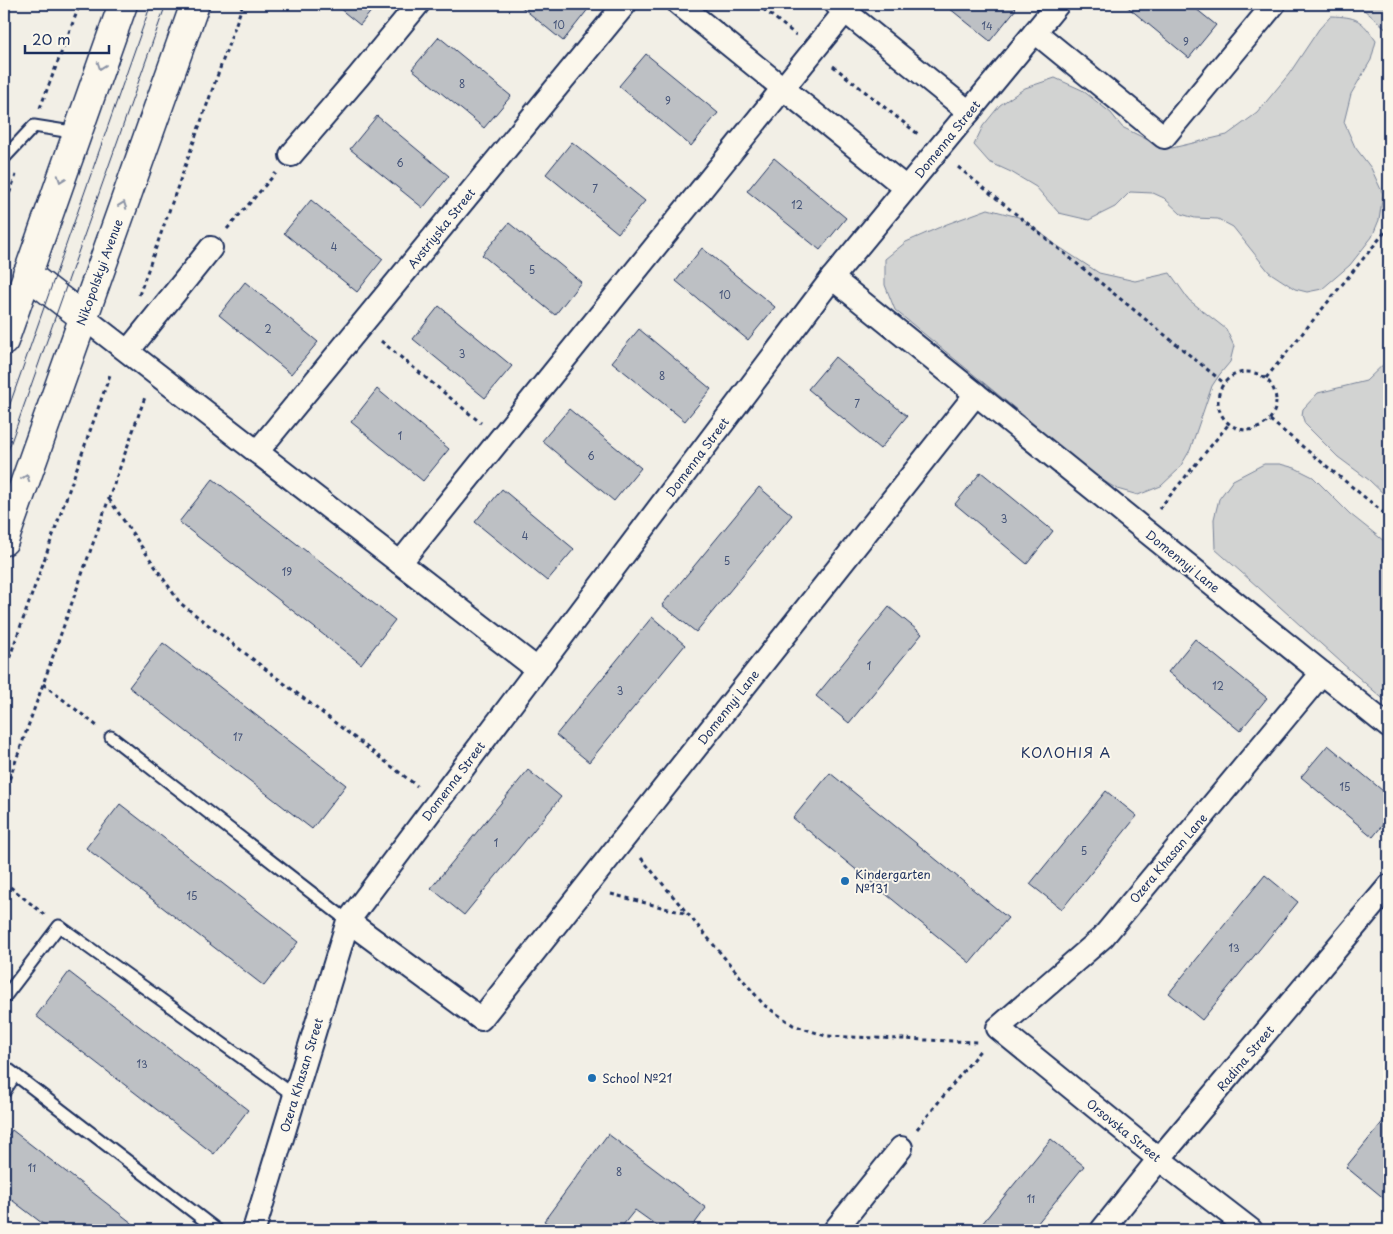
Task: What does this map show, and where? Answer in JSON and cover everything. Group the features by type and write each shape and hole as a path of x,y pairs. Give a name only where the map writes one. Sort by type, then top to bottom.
{"main road":[{"path":"4,340 123,4"},
{"name":"Nikopolskyi Avenue","path":"4,541 195,4"},
{"path":"27,274 83,317"}],"street":[{"path":"291,156 418,4"},
{"name":"Avstriyska Street","path":"257,452 625,4"},
{"path":"679,4 906,188"},
{"name":"Domenna Street","path":"348,921 832,278 1058,4"},
{"path":"1035,32 1164,137 1274,4"},
{"path":"400,563 814,50 844,6 969,112"},
{"path":"128,352 211,248"},
{"name":"Domennyi Lane","path":"832,278 1389,727"},
{"path":"83,317 537,669"},
{"name":"Domennyi Lane","path":"348,921 481,1019 976,394"},
{"name":"Ozera Khasan Lane","path":"992,1035 1103,937 1322,673"},
{"name":"Radina Street","path":"1102,1230 1159,1159 1389,886"},
{"name":"Ozera Khasan Street","path":"254,1230 348,921"},
{"name":"Orsovska Street","path":"992,1035 1251,1230"},
{"path":"835,1230 901,1148"}],"lane":[{"path":"4,158 34,126 78,133"},
{"path":"111,737 348,921"},
{"path":"4,998 59,926 295,1096"},
{"path":"4,1066 216,1230"},
{"path":"4,1092 15,1075"}],"path":[{"path":"757,4 1224,383"},
{"path":"211,248 291,156"},
{"path":"1266,378 1389,227"},
{"path":"362,325 500,439"},
{"path":"4,794 154,372"},
{"path":"1244,372 1255,373 1266,378 1273,387 1277,398 1275,410 1270,420 1261,428 1250,431 1238,430 1228,425 1220,416 1218,405 1218,393 1224,383 1233,375 1244,372"},
{"path":"1270,420 1389,517"},
{"path":"1143,529 1228,425"},
{"path":"109,499 180,603 438,802"},
{"path":"43,684 111,737"},
{"path":"624,838 764,1005 793,1025 826,1036 992,1035"},
{"path":"4,882 59,926"},
{"path":"585,887 688,914"},
{"path":"901,1148 992,1035"}],"shaded area":[{"path":"1357,4 1389,4 1389,31"},
{"path":"1331,16 1347,17 1358,21 1376,41 1371,60 1351,94 1344,122 1355,147 1371,168 1383,194 1379,220 1372,237 1350,265 1322,289 1307,292 1295,289 1269,272 1233,227 1218,219 1195,218 1181,214 1164,198 1153,193 1130,192 1115,207 1089,220 1059,213 1036,187 1011,172 989,162 974,145 983,126 1000,105 1025,88 1055,78 1082,90 1111,113 1122,127 1148,140 1172,148 1227,135 1257,113 1289,74 1319,29"},
{"path":"988,209 1022,218 1056,245 1099,273 1135,281 1170,273 1189,300 1226,329 1234,346 1230,362 1212,386 1190,450 1179,469 1161,486 1138,495 1117,489 1086,470 1029,420 895,310 885,285 885,259 906,242"},
{"path":"1389,359 1389,499 1369,480 1338,457 1305,424 1302,415 1303,409 1318,393 1366,381"},
{"path":"1264,464 1280,464 1295,468 1313,477 1350,514 1389,545 1389,704 1215,549 1214,519 1219,499 1233,480"}],"building":[{"path":"334,4 377,4 360,25"},
{"path":"518,4 584,4 589,8 563,41"},
{"path":"944,4 1010,4 1016,9 990,41"},
{"path":"1124,4 1190,4 1216,25 1189,58"},
{"path":"439,37 511,96 484,128 412,69"},
{"path":"646,54 718,113 691,146 619,86"},
{"path":"377,116 449,176 423,208 350,149"},
{"path":"572,142 645,201 618,233 546,174"},
{"path":"774,158 846,218 820,250 747,191"},
{"path":"311,200 383,259 357,292 284,233"},
{"path":"509,223 581,282 555,315 482,255"},
{"path":"702,248 775,307 748,340 676,281"},
{"path":"245,282 318,342 291,374 219,315"},
{"path":"439,306 512,366 485,398 413,339"},
{"path":"639,329 711,389 685,421 612,362"},
{"path":"835,357 907,416 880,449 808,389"},
{"path":"377,389 449,449 423,481 351,422"},
{"path":"569,409 641,468 614,501 542,441"},
{"path":"981,472 1053,531 1027,564 955,504"},
{"path":"213,479 395,620 361,664 179,522"},
{"path":"759,487 792,515 696,632 662,605"},
{"path":"502,489 574,549 547,581 475,522"},
{"path":"889,607 922,634 849,723 816,696"},
{"path":"652,617 685,645 589,762 556,735"},
{"path":"1195,639 1267,698 1240,731 1168,672"},
{"path":"163,643 346,785 312,829 129,687"},
{"path":"1328,745 1389,796 1389,817 1373,837 1301,777"},
{"path":"528,770 561,797 464,915 431,888"},
{"path":"830,773 1008,918 970,963 793,818"},
{"path":"1106,791 1137,816 1062,909 1030,884"},
{"path":"120,804 298,942 264,986 86,848"},
{"path":"1265,875 1298,902 1202,1020 1169,993"},
{"path":"69,972 248,1110 214,1154 36,1016"},
{"path":"1389,1114 1389,1196 1386,1200 1346,1167"},
{"path":"12,1130 141,1230 51,1230 4,1194 4,1141"},
{"path":"608,1134 706,1208 690,1230 663,1230 635,1210 619,1230 557,1230 544,1221"},
{"path":"1051,1139 1084,1166 1032,1230 977,1230"}],"tram line":[{"path":"4,421 151,4"},
{"path":"4,462 166,4"}],"place":[{"name":"Kindergarten №131","path":"845,881"},
{"name":"School №21","path":"592,1078"}],"district":[{"name":"КОЛОНІЯ А","path":"1066,752"}]}
